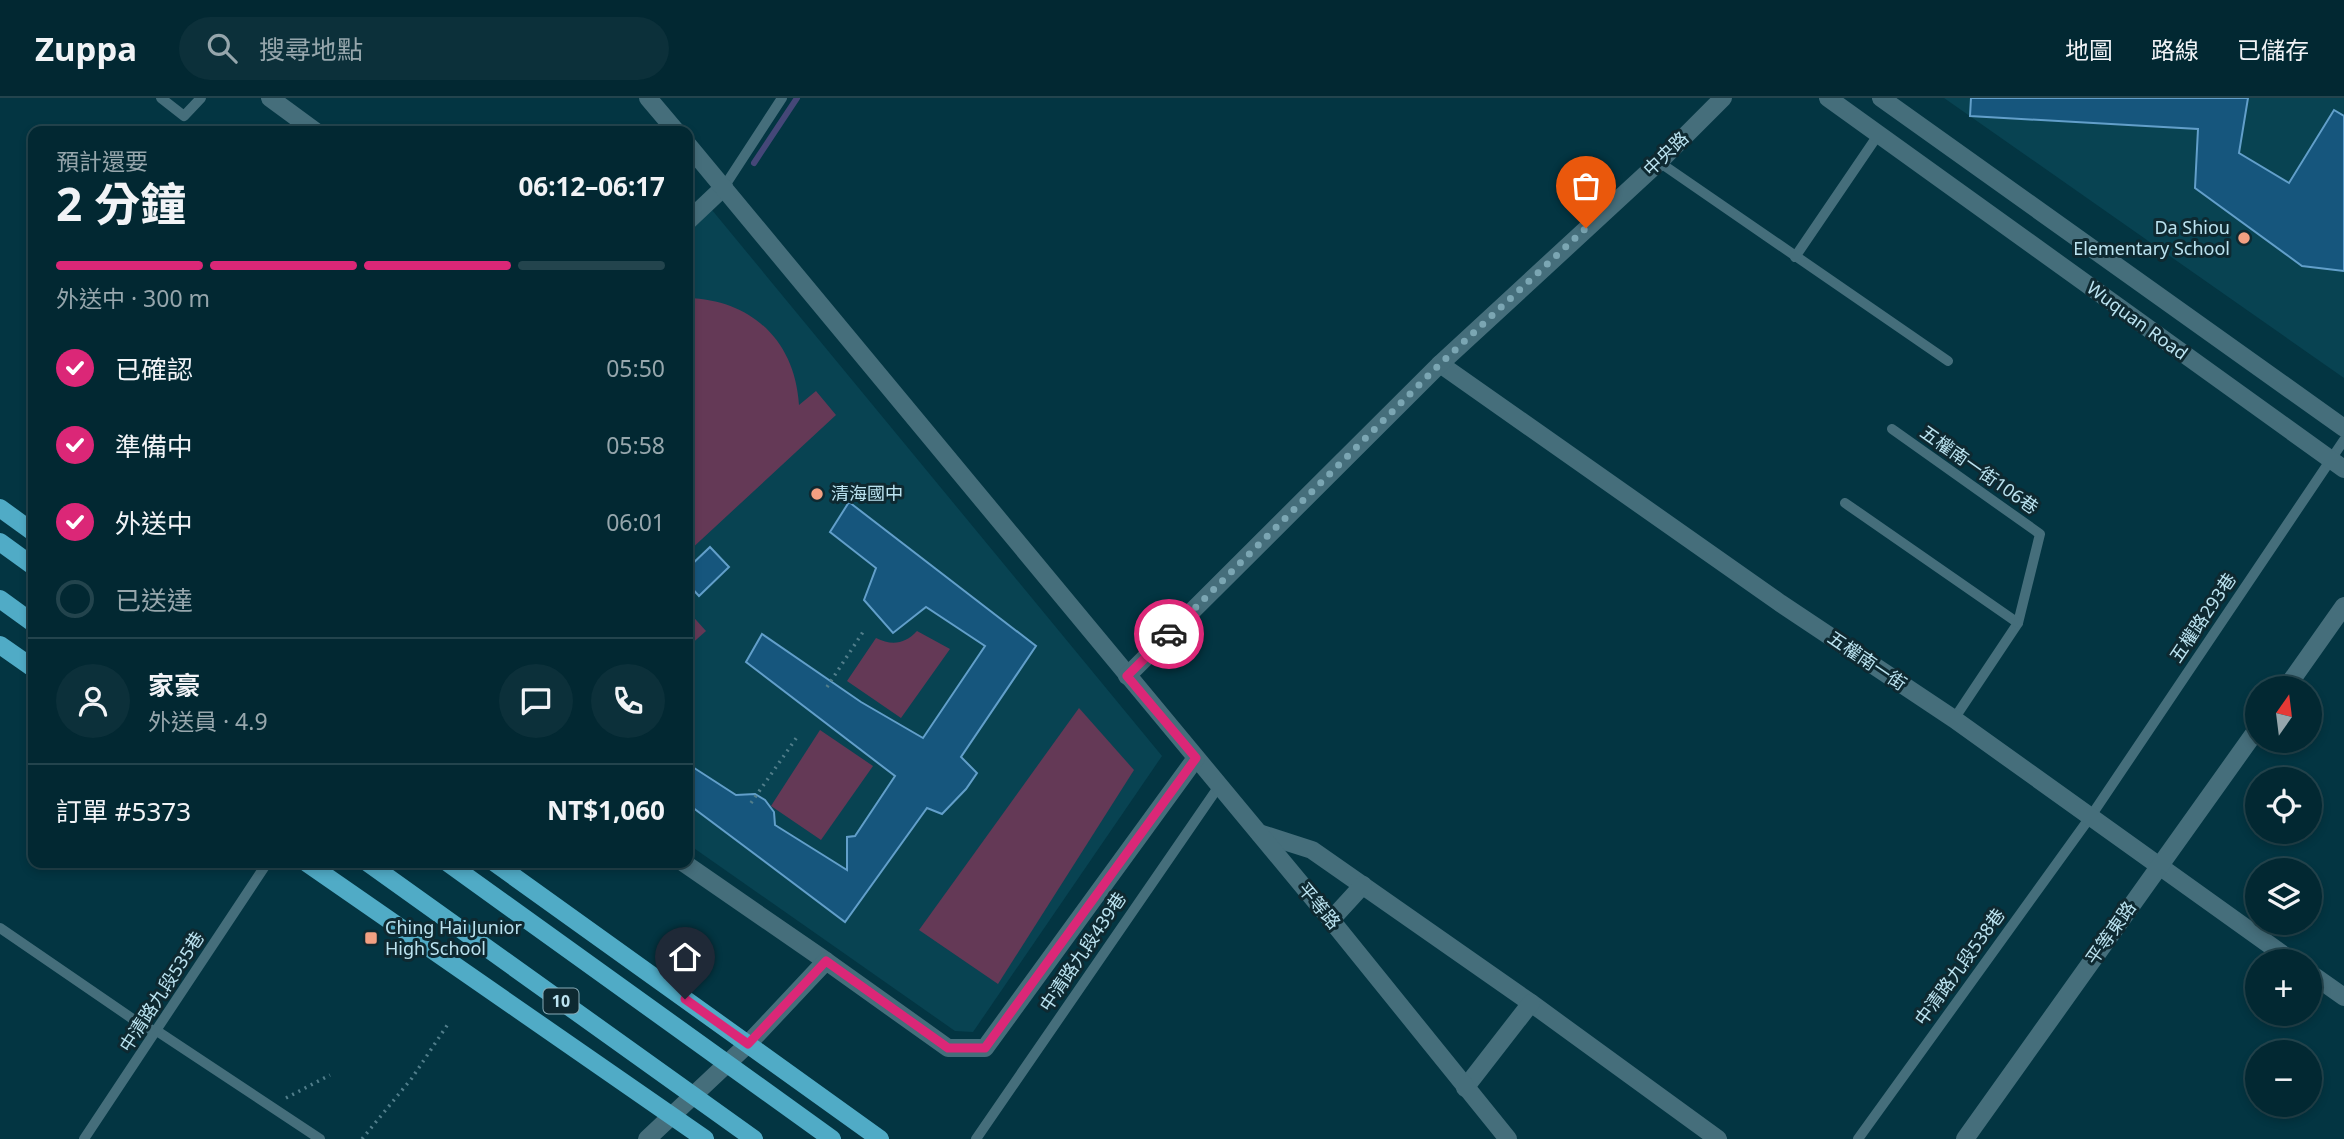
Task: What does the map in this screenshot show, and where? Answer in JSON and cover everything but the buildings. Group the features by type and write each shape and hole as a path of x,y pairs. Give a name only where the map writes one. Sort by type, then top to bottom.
{"main road":[{"path":"0,508 28,528"},
{"path":"0,542 28,562"},
{"path":"0,599 28,619"},
{"path":"0,645 28,665"},
{"path":"314,868 705,1139"},
{"name":"10","path":"375,868 754,1139"},
{"name":"10","path":"455,868 832,1139"},
{"path":"502,868 880,1139"}],"street":[{"path":"270,98 308,126"},
{"path":"648,98 672,126"},
{"name":"中央路","path":"1127,676 1440,364 1659,162 1723,98"},
{"name":"Wuquan Road","path":"1828,98 2337,464"},
{"name":"Wuquan Road","path":"1881,98 2344,428"},
{"name":"平等路","path":"693,151 1331,920 1508,1139"},
{"path":"693,216 724,187"},
{"path":"2165,341 2185,314"},
{"name":"五權南一街","path":"1440,364 1780,603 1954,719 2275,949"},
{"path":"2294,676 2344,606"},
{"name":"平等東路","path":"1972,1137 2245,746"},
{"path":"691,868 948,1048 985,1048 1196,758"},
{"path":"1259,833 1312,850 1531,1003 1712,1138"},
{"path":"1331,920 1363,886"},
{"path":"646,1139 748,1044 826,961"},
{"path":"2322,981 2344,997"},
{"path":"1465,1088 1531,1003"}],"lane":[{"path":"161,98 184,116 201,98"},
{"path":"724,187 782,98"},
{"path":"1795,257 1878,135"},
{"path":"1659,162 1948,361"},
{"name":"五權南一街106巷","path":"1892,429 2039,534 2018,623 1954,719"},
{"name":"五權路293巷","path":"2091,816 2337,464 2344,440"},
{"path":"1845,503 2018,623"},
{"name":"中清路九段439巷","path":"976,1139 1219,786"},
{"name":"中清路九段538巷","path":"1858,1139 2091,816"},
{"name":"中清路九段535巷","path":"84,1139 264,868"},
{"path":"0,928 146,1028 157,1031 271,1106 307,1135 320,1139"}],"path":[{"path":"827,687 863,632"},
{"path":"751,803 797,737"},
{"path":"362,1139 412,1078 448,1024"},
{"path":"271,1106 330,1074"}],"shaded area":[{"name":"Da Shiou Elementary School","path":"1944,98 2344,98 2344,378"},
{"name":"清海國中","path":"712,210 1162,756 973,1032 955,1031 693,848 693,227"},
{"path":"693,299 732,307 766,328 789,362 796,382 799,405 816,391 836,415 693,547"},
{"path":"693,617 706,631 693,643"},
{"path":"917,631 950,649 901,718 847,681 876,638 898,642 908,639"},
{"path":"1079,708 1134,770 998,984 919,930"},
{"path":"820,730 873,766 821,840 771,806"}],"waterway":[{"path":"754,163 797,98"}],"way so far":[{"path":"1169,634 1440,364 1586,228"}],"place":[{"name":"Da Shiou Elementary School","path":"2244,238"},
{"name":"清海國中","path":"817,494"},
{"name":"Ching Hai Junior High School","path":"371,938"}],"route":[{"path":"685,999 748,1044 826,961 948,1048 985,1048 1196,758 1127,676 1169,634"}]}
